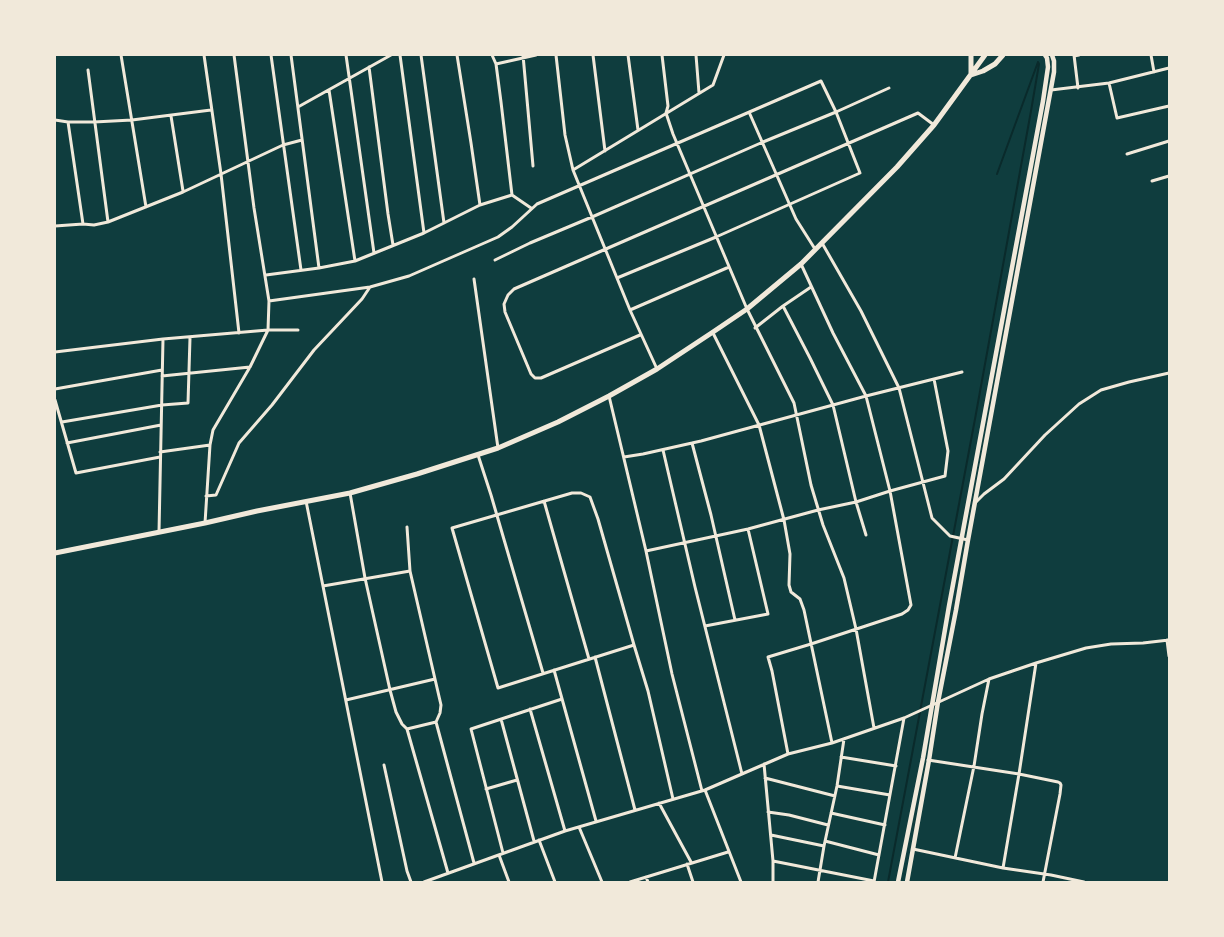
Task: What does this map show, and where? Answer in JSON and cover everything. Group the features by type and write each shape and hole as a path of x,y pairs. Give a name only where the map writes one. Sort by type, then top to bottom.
{"main road":[{"path":"971,55 971,75"},
{"path":"55,553 350,493 498,448 558,422 609,396 657,369 713,332 746,309 801,264 897,167 934,125 985,55"},
{"path":"971,75 995,64 1003,55"},
{"path":"898,882 923,758 1043,101 1048,67 1046,56 1052,55 1054,72 1051,90 906,882"},
{"path":"1008,286 1015,286"},
{"path":"1006,296 1012,296"}],"street":[{"path":"121,55 146,207"},
{"path":"204,55 221,174 238,333"},
{"path":"205,523 210,445 213,430 250,367 268,330 269,301 266,275 254,208 234,55"},
{"path":"271,55 301,270"},
{"path":"291,55 319,268"},
{"path":"346,55 374,253"},
{"path":"298,107 391,55"},
{"path":"400,55 424,233"},
{"path":"422,55 444,223"},
{"path":"457,55 480,205"},
{"path":"492,55 496,64 512,195"},
{"path":"496,64 523,56 536,55"},
{"path":"556,55 565,135 573,170 640,335 657,369"},
{"path":"593,55 605,151"},
{"path":"628,55 638,130"},
{"path":"662,55 668,106 666,113 677,143 746,309 794,403 818,510 844,578 856,628 874,728"},
{"path":"696,55 699,94"},
{"path":"573,170 712,85 724,55"},
{"path":"1078,88 1074,56 1079,55"},
{"path":"1151,55 1154,72"},
{"path":"523,56 533,166"},
{"path":"369,67 393,245"},
{"path":"1051,90 1109,84 1169,68"},
{"path":"88,70 108,222"},
{"path":"269,301 370,287 409,276 498,237 537,204 821,81 836,112 860,173 618,278"},
{"path":"1109,84 1118,118 1169,106"},
{"path":"495,260 530,243 889,88"},
{"path":"329,90 355,261"},
{"path":"55,120 94,122 132,120 211,110"},
{"path":"750,112 796,219 815,249"},
{"path":"640,335 541,378 534,378 505,312 504,304 508,295 514,289 918,113 934,125"},
{"path":"171,116 183,192"},
{"path":"68,122 83,224"},
{"path":"55,226 94,225 108,222 183,192 283,145 302,140"},
{"path":"1127,154 1169,141"},
{"path":"1152,181 1169,176"},
{"path":"266,275 355,261 424,233 480,205 512,195"},
{"path":"512,195 532,208"},
{"path":"822,242 861,311 899,388 932,518 950,536 968,540"},
{"path":"788,754 768,657 902,614 911,605 890,491 866,396 810,287 801,264"},
{"path":"630,310 729,267"},
{"path":"474,279 498,448"},
{"path":"206,496 216,496 239,443 272,405 314,350 362,299 370,287"},
{"path":"756,328 782,306 810,287"},
{"path":"782,306 833,405 856,502 866,535"},
{"path":"55,352 163,339 268,330 298,330"},
{"path":"713,332 759,425 784,520 790,554 789,584 791,592 800,599 804,610 832,743"},
{"path":"62,422 162,404 188,403 190,338"},
{"path":"159,532 163,339"},
{"path":"162,376 250,367"},
{"path":"55,389 162,370"},
{"path":"624,457 692,443 962,372"},
{"path":"975,504 984,494 1004,479 1045,435 1079,404 1101,390 1169,374"},
{"path":"646,551 748,529 856,502 944,476 948,451 934,379"},
{"path":"609,396 646,551 672,674 703,791 741,882"},
{"path":"55,400 76,473 160,457"},
{"path":"67,443 161,425"},
{"path":"692,443 711,514 735,620"},
{"path":"160,452 210,445"},
{"path":"663,450 684,543 742,774"},
{"path":"478,455 543,673"},
{"path":"350,493 365,578 390,690 396,712 407,729 448,872"},
{"path":"634,645 498,688 452,528 572,493 581,493 590,497 648,692 673,799"},
{"path":"306,501 382,882"},
{"path":"544,501 589,659"},
{"path":"406,527 410,571 441,704 436,722 474,863"},
{"path":"705,626 768,614 748,529"},
{"path":"323,586 410,571"},
{"path":"424,882 565,830 703,791 788,754 832,743 904,718 989,678 1036,662 1086,648 1111,644 1168,640 1169,656"},
{"path":"595,657 635,810"},
{"path":"1003,868 1020,774 1036,662"},
{"path":"554,670 596,821"},
{"path":"956,858 989,678"},
{"path":"346,700 435,679"},
{"path":"509,882 471,729 562,699"},
{"path":"530,709 565,830"},
{"path":"773,861 874,882 904,718"},
{"path":"501,719 534,841"},
{"path":"407,729 436,722"},
{"path":"818,882 837,786 844,739"},
{"path":"841,757 896,766"},
{"path":"923,758 1020,774 1058,782 1061,785 1043,882"},
{"path":"764,764 773,861 773,882"},
{"path":"384,765 411,882"},
{"path":"765,778 835,796"},
{"path":"486,789 517,780"},
{"path":"837,786 890,795"},
{"path":"659,803 691,862"},
{"path":"768,812 789,815 828,825"},
{"path":"832,813 885,825"},
{"path":"579,827 602,882"},
{"path":"771,835 824,846"},
{"path":"539,840 555,882"},
{"path":"825,841 879,854"},
{"path":"913,849 1003,868 1084,882"},
{"path":"630,882 728,852"},
{"path":"687,864 693,882"},
{"path":"646,877 648,882"}],"waterway":[{"path":"888,882 975,419 1031,111 1038,62 997,174"}]}
